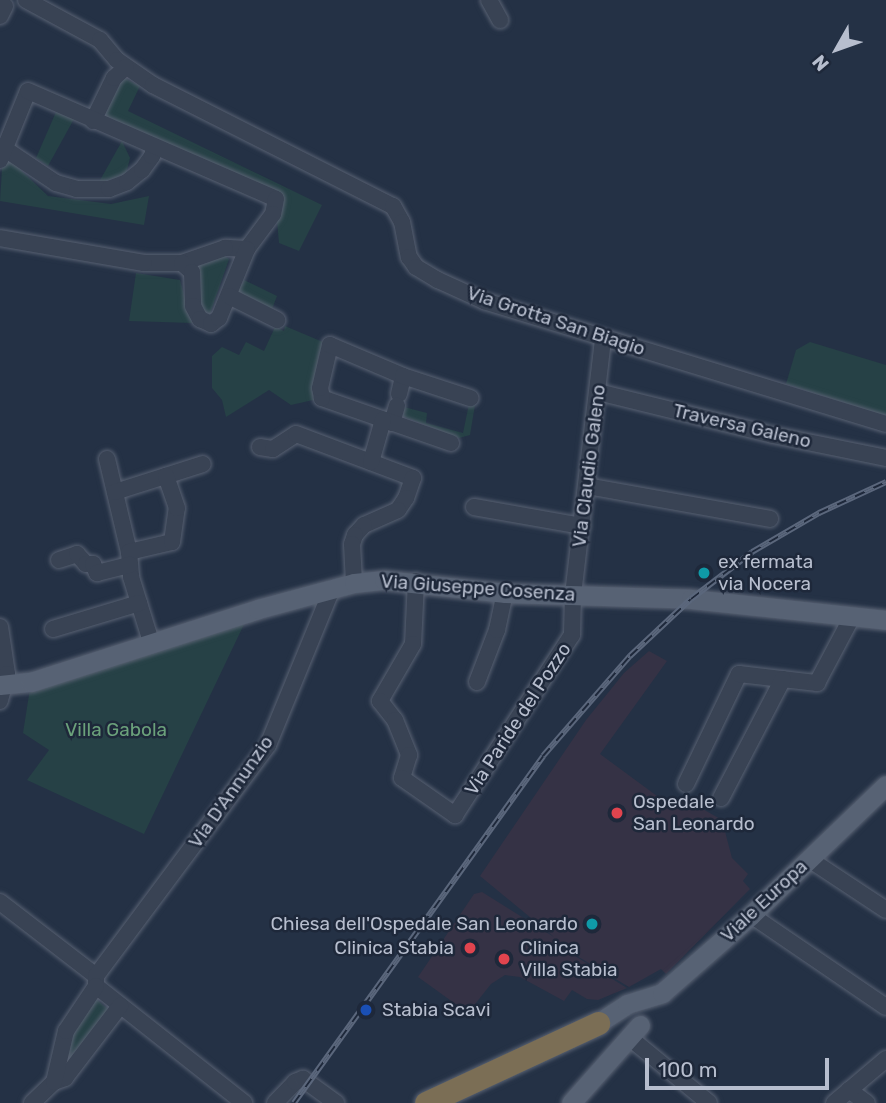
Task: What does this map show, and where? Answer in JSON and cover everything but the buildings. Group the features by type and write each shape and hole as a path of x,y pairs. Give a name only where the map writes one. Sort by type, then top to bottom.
{"highway":[{"path":"426,1103 598,1023"}],"main road":[{"name":"Via Giuseppe Cosenza","path":"2,690 152,645 258,609 354,583 416,581 505,593 691,599 886,620"},
{"name":"Viale Europa","path":"632,1019 751,915 886,785"},
{"path":"598,1023 632,1019"},
{"path":"570,1103 632,1019"}],"street":[{"name":"Via Grotta San Biagio","path":"26,0 100,40 126,67 188,103 393,206 402,222 409,257 416,267 438,280 484,301 886,424"},
{"path":"489,0 500,20"},
{"path":"93,121 114,78 126,67"},
{"path":"155,147 152,156 127,182 98,189 78,189 56,183 2,155 28,91 276,200 273,214 247,248 219,318 211,324 200,319 193,306 192,272 182,263"},
{"path":"0,238 144,263 182,263 225,248 247,248"},
{"path":"229,296 277,320"},
{"name":"Via Claudio Galeno","path":"573,595 603,338"},
{"path":"451,443 322,398 320,388 330,345 402,376 470,398"},
{"path":"371,462 398,400 402,376"},
{"name":"Traversa Galeno","path":"598,392 773,435 886,458"},
{"path":"260,447 273,449 296,434 413,478 406,498 398,510 363,525 355,536 352,544 354,583"},
{"path":"107,459 139,603 152,645"},
{"path":"115,492 203,464"},
{"path":"59,560 77,554 86,564 93,564 97,573 173,542 177,508 166,476"},
{"path":"587,485 770,519"},
{"path":"474,507 582,526"},
{"name":"Via Paride del Pozzo","path":"416,581 413,644 380,701 395,720 409,755 402,778 455,815 572,635 573,595"},
{"name":"Via D'Annunzio","path":"54,1082 66,1031 96,981 268,745 332,589"},
{"path":"477,682 497,630 505,593"},
{"path":"53,629 139,603"},
{"path":"686,784 739,674 817,683 852,617"},
{"path":"0,627 8,674 2,690"},
{"path":"721,798 783,679"},
{"path":"809,859 886,910"},
{"path":"0,902 96,981 120,1006 244,1103"},
{"path":"751,915 886,1007"},
{"path":"32,1103 54,1082 65,1078 120,1006"},
{"path":"632,1019 709,1103"},
{"path":"834,1103 886,1059"},
{"path":"275,1103 295,1082 303,1079 336,1103"},
{"path":"849,1090 867,1103"}],"shaded area":[{"name":"Ospedale San Leonardo","path":"649,651 667,661 600,754 672,807 680,796 722,820 732,858 748,874 743,881 750,889 666,974 661,969 629,987 555,943 555,938 554,943 627,988 598,1000 587,999 572,990 564,1001 520,977 505,975 491,984 468,1013 418,977 474,894 482,892 554,937 480,876 586,720 624,673"}],"green space":[{"path":"118,75 140,86 128,111 322,205 299,251 279,243 275,199 97,122"},
{"path":"56,112 74,119 48,166 36,158"},
{"path":"122,141 130,158 125,178 99,182"},
{"path":"3,153 48,196 111,204 149,196 144,225 0,201"},
{"path":"221,254 229,259 210,314 196,308 196,271 200,261"},
{"path":"136,273 180,280 192,323 129,321"},
{"path":"244,280 277,296 272,309 237,291"},
{"path":"285,326 330,345 322,398 291,405 269,390 226,417 222,400 212,388 212,356 222,347 239,355 246,342 264,351 275,327 284,331"},
{"path":"810,342 886,365 886,416 786,384 796,350"},
{"path":"469,404 475,405 470,435 459,438 402,416 400,406 427,413 426,423 463,433"},
{"name":"Villa Gabola","path":"247,618 144,834 27,780 49,750 23,733 31,682"},
{"path":"95,998 109,1010 63,1074 70,1036"}],"railway":[{"path":"294,1103 543,756 630,656 691,599 752,552 819,513 886,482"}],"place":[{"name":"ex fermata via Nocera","path":"704,573"},
{"name":"Ospedale San Leonardo","path":"617,813"},
{"name":"Chiesa dell'Ospedale San Leonardo","path":"592,924"},
{"name":"Clinica Stabia","path":"470,948"},
{"name":"Clinica Villa Stabia","path":"504,959"},
{"name":"Stabia Scavi","path":"366,1010"}]}
